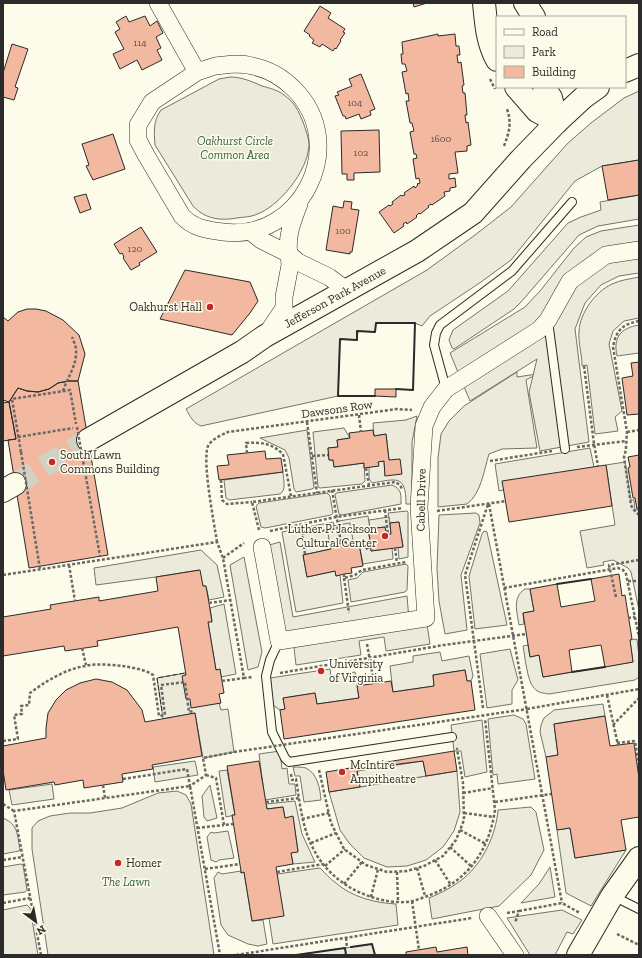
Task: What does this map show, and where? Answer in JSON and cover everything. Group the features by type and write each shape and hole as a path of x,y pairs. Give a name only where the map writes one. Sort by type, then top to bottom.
{"main road":[{"path":"484,3 487,32 493,53 493,67"},
{"path":"515,3 516,16"},
{"path":"526,3 533,16"},
{"path":"545,88 551,98 557,122"},
{"name":"Jefferson Park Avenue","path":"82,434 242,352 265,336 417,251 474,213 521,159 557,122 584,97 597,88"},
{"path":"507,90 537,111 557,122"},
{"path":"578,955 625,902 639,858"},
{"path":"596,955 625,902 639,868"}],"street":[{"path":"158,3 198,72"},
{"path":"265,336 284,308 284,297 290,266 288,245 290,229 300,200 310,184 314,172 318,148 316,129 310,111 300,95 286,82 271,72 253,66 234,64 215,66 198,72 152,102 138,125 138,140 182,216 189,223 218,232 230,233 250,231 270,225 286,214 300,200"},
{"path":"250,231 260,240 289,254 298,262 348,290"},
{"name":"Cabell Drive","path":"279,641 426,618 419,507 424,426 432,407 446,389 539,330 548,320 570,281 606,255 639,250"},
{"path":"261,540 279,641"},
{"path":"488,916 515,955"}],"lane":[{"path":"446,389 434,345 436,333 440,325 512,271 572,202"},
{"path":"548,320 566,449"},
{"path":"279,641 270,660 266,676 272,732 285,758 289,762 452,737"}],"path":[{"path":"503,147 511,124 506,106"},
{"path":"639,321 628,323 619,330 613,347 627,432 626,452 624,457 631,505 632,509 639,514"},
{"path":"62,391 73,368 77,351 72,338"},
{"path":"584,366 598,466"},
{"path":"40,569 12,399 70,390 82,434 100,558"},
{"name":"Dawsons Row","path":"217,542 206,461 209,446 218,436 228,432 397,410 416,410"},
{"path":"359,415 360,432"},
{"path":"307,422 317,493"},
{"path":"627,432 639,430"},
{"path":"18,437 82,434"},
{"path":"490,460 594,444 626,441"},
{"path":"247,453 246,443 263,442 278,449 283,454 291,496"},
{"path":"312,456 328,454"},
{"path":"366,468 368,485"},
{"path":"221,480 222,500 227,504 252,502 395,482 400,485 403,491"},
{"path":"332,490 341,543"},
{"path":"435,512 506,501"},
{"path":"252,502 261,540"},
{"path":"223,558 261,540 336,517 405,507 404,502"},
{"path":"488,504 562,903"},
{"path":"483,708 465,575 488,504"},
{"path":"385,510 388,535"},
{"path":"305,554 302,534 338,528"},
{"path":"3,575 70,565 100,558 217,542 223,558 244,678"},
{"path":"395,548 397,563"},
{"path":"352,630 344,576 356,575 362,570 422,560"},
{"path":"616,597 609,565 639,560"},
{"path":"70,565 75,601"},
{"path":"504,588 618,568 623,570 626,574 639,637"},
{"path":"628,581 639,581"},
{"path":"209,603 230,600"},
{"path":"628,618 635,617"},
{"path":"222,682 526,634"},
{"path":"82,648 86,665"},
{"path":"370,658 374,683"},
{"path":"3,741 18,738 14,715 22,714 21,706 29,705 30,693 41,684 59,675 86,665 135,668 153,675 159,716 165,715 161,685 185,682 189,712 194,711"},
{"path":"206,775 203,758 234,752 527,709 639,689"},
{"path":"608,695 617,744 635,741 639,766"},
{"path":"614,725 639,698"},
{"path":"291,776 292,780 296,779 303,826 315,853 324,865 344,884 362,894 386,901 412,901 451,885 463,877 472,867 486,844 494,817 494,802 485,719"},
{"path":"317,758 331,823 345,849 366,865 387,872 397,872 424,866 443,856 456,840 464,820 463,783 457,749 450,750"},
{"path":"123,779 187,770 220,955"},
{"path":"3,804 14,811 190,786 206,775"},
{"path":"206,775 216,778 224,825"},
{"path":"103,785 105,798"},
{"path":"463,793 493,788"},
{"path":"494,802 551,794"},
{"path":"266,802 299,798"},
{"path":"14,811 40,955"},
{"path":"302,819 329,813"},
{"path":"464,813 494,817"},
{"path":"198,828 233,824"},
{"path":"460,830 486,844"},
{"path":"310,843 336,833"},
{"path":"450,847 472,867"},
{"path":"277,872 324,865 345,849"},
{"path":"3,860 23,857"},
{"path":"435,860 451,885"},
{"path":"344,884 362,862"},
{"path":"205,869 240,864"},
{"path":"417,868 425,896"},
{"path":"371,897 378,869"},
{"path":"397,872 398,901"},
{"path":"3,903 30,898"},
{"path":"412,901 419,950"},
{"path":"236,955 415,928 562,903 583,914"},
{"path":"514,925 518,911"},
{"path":"617,934 639,945"},
{"path":"346,938 347,948"}],"green space":[{"name":"Oakhurst Circle Common Area","path":"230,77 246,80 273,89 282,93 288,98 296,107 303,122 309,145 304,166 298,176 291,187 273,204 264,211 253,216 219,219 203,214 193,206 155,145 154,136 158,114 161,110 219,79"},
{"path":"639,91 639,160 602,166 575,181 511,260 430,316 422,326 415,323 376,323 375,332 358,331 357,340 340,339 338,396 201,426 192,419 186,409 427,270 475,235 511,207 567,144 591,123 624,98"},
{"path":"639,195 639,219 598,226 579,235 514,309 454,349 452,348 449,340 453,330 508,291 568,223 601,210 600,202"},
{"path":"639,277 639,318 624,321 613,331 609,344 622,411 615,417 618,431 595,434 587,365 582,366 579,340 580,324 585,310 600,292 615,283"},
{"path":"639,325 639,353 617,356 616,344 619,335 632,326"},
{"path":"517,372 517,377 537,374 526,380 537,448 502,449 489,454 479,488 472,500 467,504 438,507 438,458 441,434 449,421 464,406"},
{"path":"417,416 412,442 412,504 406,504 406,494 402,483 387,480 372,483 369,479 369,467 378,466 378,462 384,461 385,476 389,460 386,434 374,436 373,423 406,420"},
{"path":"344,428 350,438 337,440 338,447 328,448 329,460 333,460 334,467 364,463 365,481 362,484 320,488 318,487 313,432"},
{"path":"307,430 314,488 296,492 294,489 289,458 285,450 260,438"},
{"path":"590,448 594,467 499,491 495,464"},
{"path":"625,462 631,500 634,500 635,510 639,510 639,610 631,572 628,568 613,560 603,562 604,565 587,568 580,531 615,525 606,465"},
{"path":"283,472 284,487 280,494 229,500 226,498 224,480"},
{"path":"392,485 399,490 401,495 401,504 342,515 339,514 335,495 336,493"},
{"path":"327,493 330,496 333,513 331,515 265,528 261,527 256,506 259,503"},
{"path":"407,511 408,557 399,559 398,547 403,546 399,522 390,523 388,513"},
{"path":"476,513 479,515 480,523 461,575 467,630 445,634 439,601 437,569 439,515"},
{"path":"368,516 370,540 366,549 371,548 371,551 392,548 393,559 363,564 359,544 347,546 346,542 353,540 337,525 339,521"},
{"path":"333,522 334,525 327,528 331,549 303,555 307,577 335,571 336,576 340,575 343,603 296,612 282,532"},
{"path":"484,531 487,532 507,625 475,629 469,576"},
{"path":"201,550 217,565 224,597 209,600 206,586 203,586 199,570 96,585 94,568"},
{"path":"244,557 262,652 258,667 248,670 230,565"},
{"path":"406,564 408,566 407,590 405,592 351,602 348,580 357,578 363,572"},
{"path":"525,589 530,589 534,611 523,613 524,624 519,625 516,605 518,596"},
{"path":"224,604 236,674 221,677 220,670 216,670 208,622 212,621 210,608"},
{"path":"637,639 639,677 635,680 549,694 537,691 532,685 523,646 528,645 530,657 539,655 543,677 633,662 630,640"},
{"path":"510,649 518,680 512,690 512,704 487,708 480,654"},
{"path":"440,652 442,661 469,656 473,676 471,681 467,681 465,670 433,675 434,686 393,692 390,666 413,662 413,656"},
{"path":"330,669 331,676 355,672 359,698 317,704 315,693 283,698 285,709 280,710 273,705 270,678"},
{"path":"603,704 605,716 554,724 558,755 546,757 540,732 544,718 554,710"},
{"path":"514,715 523,719 526,724 535,779 498,784 497,774 493,775 488,719"},
{"path":"482,720 487,772 465,777 461,751 454,751 451,725"},
{"path":"280,751 282,769 287,768 289,784 295,784 296,795 265,800 259,754"},
{"path":"195,761 198,775 155,782 153,767"},
{"path":"293,767 306,768 313,774 319,787 321,800 304,802 300,776 295,776"},
{"path":"227,770 235,815 226,817 219,771"},
{"path":"457,771 460,812 454,831 443,847 426,860 407,866 387,867 364,858 349,843 340,830 329,792"},
{"path":"52,784 54,799 12,805 9,790"},
{"path":"210,785 217,818 207,821 204,817 202,796"},
{"name":"The Lawn","path":"177,791 186,795 191,804 214,955 48,955 32,849 32,828 38,821 50,816 70,813 90,813 122,808 158,793"},
{"path":"295,801 302,834 315,862 293,864 291,853 298,851 293,817 285,818 283,807 267,809 266,804"},
{"path":"531,807 536,812 544,850 531,875 499,906 432,919 429,898 447,890 471,872 483,856 495,829 498,810"},
{"path":"3,818 15,827 18,835 19,851 3,854"},
{"path":"570,828 575,858 626,850 591,906 566,893 557,830"},
{"path":"228,831 234,858 219,860 216,862 211,860 207,837 211,832"},
{"path":"23,865 27,890 25,892 3,895 3,867"},
{"path":"550,867 555,897 521,903 539,884"},
{"path":"320,868 342,888 356,896 372,901 396,904 398,925 273,944 269,918 277,874"},
{"path":"241,871 241,873 244,872 252,921 263,920 267,944 258,946 248,944 228,935 221,925 214,878 218,872 222,874"},
{"path":"27,905 30,908 38,955 3,955 3,910"},
{"path":"562,910 582,920 573,934 567,932 555,955 530,955 507,918"},
{"path":"345,948 346,955 296,955"}],"shaded area":[{"path":"639,225 639,273 619,276 601,285 585,303 575,329 589,442 540,451 529,392 537,359 470,401 450,353 525,307 540,291 574,248 586,237 601,231"},
{"path":"389,517 391,534 387,535 385,527 370,529 369,520"},
{"path":"350,523 353,540 330,545 327,527"},
{"path":"280,542 293,617 407,596 409,620 426,618 430,644 386,651 384,637 359,641 361,655 296,665 293,639 279,641 262,547"},
{"path":"185,673 193,707 219,703 221,710 228,709 234,752 203,758 195,713 163,719 157,678"},
{"path":"423,761 426,776 360,787 357,771"},
{"path":"372,944 375,955 346,955 345,948"}],"building":[{"path":"413,3 427,3 414,7"},
{"path":"320,6 331,13 328,18 345,29 343,32 345,33 340,40 341,41 333,51 322,44 320,47 312,43 314,40 304,31"},
{"path":"126,16 129,22 145,16 150,26 157,21 163,33 156,37 161,48 157,50 162,60 142,70 137,60 120,69 113,54 124,49 115,32 120,29 116,22"},
{"path":"438,34 438,36 455,34 456,46 459,46 460,55 457,55 458,63 461,62 464,85 462,86 463,93 465,93 467,115 465,115 466,123 468,122 471,145 467,146 467,151 455,152 458,173 449,174 449,179 455,178 456,187 450,188 450,191 444,192 445,196 428,206 429,207 420,214 419,213 416,216 417,217 407,224 406,222 403,224 404,226 394,233 379,212 393,204 392,202 401,195 405,195 404,193 414,186 415,188 418,185 417,184 420,183 419,178 416,179 413,159 417,158 416,154 414,154 410,132 414,131 412,123 410,123 406,101 409,101 408,93 406,94 402,72 407,71 405,64 402,64 402,42"},
{"path":"12,44 28,49 15,87 18,88 14,100 3,97 3,73"},
{"path":"361,74 375,109 370,111 371,115 361,119 359,114 346,119 345,116 343,116 335,96 339,95 337,92 352,86 349,79"},
{"path":"379,130 380,172 354,173 354,180 347,180 347,174 342,174 341,131"},
{"path":"113,134 125,169 93,180 86,166 89,165 82,144"},
{"path":"639,160 639,195 608,200 602,166"},
{"path":"86,194 91,209 80,213 74,197"},
{"path":"344,201 352,202 351,209 359,210 352,252 350,252 350,254 326,250 333,206 343,208"},
{"path":"141,227 157,252 139,263 140,265 131,270 123,258 122,253 120,254 114,244"},
{"name":"Oakhurst Hall","path":"185,270 250,282 258,301 232,335 160,319"},
{"path":"27,309 46,311 63,320 79,335 85,354 78,381 58,383 49,389 38,392 18,388 9,402 3,400 3,317 8,321 18,312"},
{"path":"639,362 639,414 627,415 622,378 633,376 631,363"},
{"name":"South Lawn Commons Building","path":"78,381 108,555 29,568 8,440 16,439 9,402 18,388 38,392 49,389 58,383"},
{"path":"375,389 396,389 396,397 375,396"},
{"path":"9,402 16,439 3,441 3,403"},
{"path":"373,430 374,436 386,434 389,460 400,459 402,474 385,476 384,461 378,462 379,466 364,468 364,463 334,467 333,460 329,460 328,448 338,447 337,440 350,438 349,433"},
{"path":"265,451 266,459 281,458 283,472 219,480 217,466 229,465 227,455"},
{"path":"639,455 639,508 637,509 635,498 633,498 628,468 630,467 628,457"},
{"path":"606,465 612,506 509,522 502,481"},
{"name":"Luther P. Jackson Cultural Center","path":"399,522 403,547 371,551 371,548 366,549 365,541 370,540 368,529 385,527 387,535 391,534 390,523"},
{"path":"346,542 347,546 359,544 363,566 351,568 352,573 336,576 335,571 307,577 303,555 331,549 330,545"},
{"path":"200,570 203,586 206,586 209,603 212,622 208,622 216,670 220,669 224,693 219,694 221,703 191,708 190,699 186,699 182,676 186,675 178,627 97,641 98,646 65,651 64,646 3,656 3,617 51,609 50,605 99,597 99,601 158,591 156,577"},
{"path":"619,574 622,596 625,595 632,639 630,640 633,662 605,667 601,645 569,650 572,672 543,677 539,655 530,657 523,613 534,611 530,589 557,584 561,607 595,601 591,579"},
{"path":"465,670 467,681 471,681 475,710 284,739 280,710 285,709 283,698 315,693 317,704 359,698 357,686 391,681 393,692 434,686 433,675"},
{"path":"96,679 112,682 127,690 142,710 145,722 195,713 202,756 152,765 153,769 122,774 123,782 84,788 83,780 55,785 54,782 6,790 3,770 3,746 46,738 48,713 56,700 66,690 80,683"},
{"path":"605,716 610,746 634,743 639,778 639,817 621,820 626,850 575,858 570,828 557,830 546,757 558,755 554,724"},
{"name":"McIntire Ampitheatre","path":"454,751 457,771 426,776 423,761 399,764 357,771 360,787 329,792 326,772"},
{"path":"259,761 267,809 283,807 285,818 293,816 298,852 291,853 293,864 276,867 284,916 252,921 244,872 241,873 232,815 235,815 227,766"},
{"path":"436,947 437,952 467,947 468,955 406,955 406,952"}],"tunnel":[{"path":"15,484 88,440"}],"fence":[{"path":"162,711 157,678 185,673"}],"wall":[{"path":"375,396 338,396 340,339 357,340 357,331 375,332 376,323 415,323 413,390 396,389"},
{"path":"557,584 591,579"},
{"path":"572,672 605,667"},
{"path":"351,947 372,944 375,955"},
{"path":"296,955 345,948 346,955"}],"place":[{"name":"Oakhurst Hall","path":"210,307"},
{"name":"South Lawn Commons Building","path":"52,462"},
{"name":"Luther P. Jackson Cultural Center","path":"385,536"},
{"name":"University of Virginia","path":"321,671"},
{"name":"McIntire Ampitheatre","path":"342,772"},
{"name":"Homer","path":"118,863"}]}
